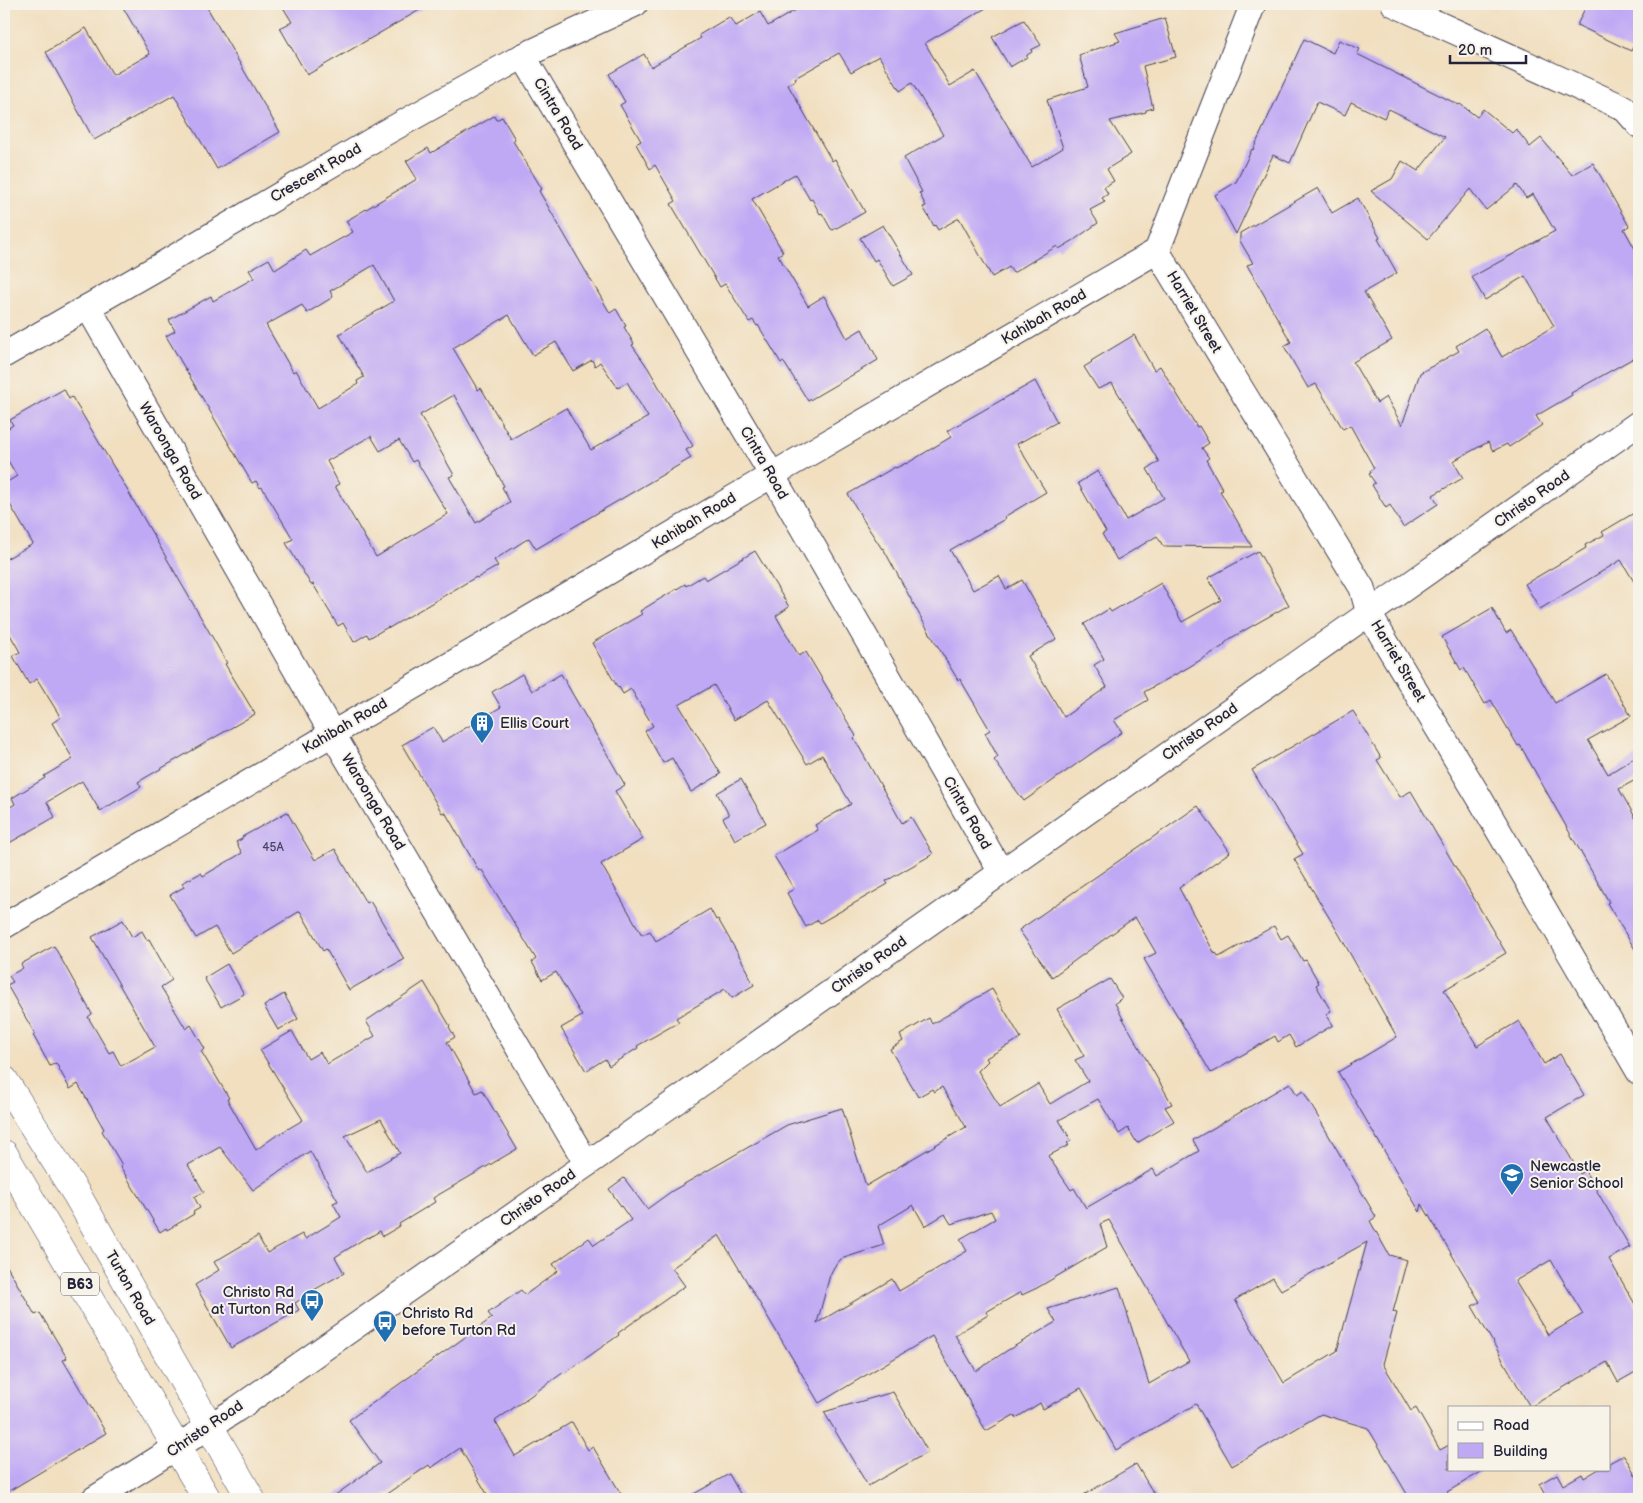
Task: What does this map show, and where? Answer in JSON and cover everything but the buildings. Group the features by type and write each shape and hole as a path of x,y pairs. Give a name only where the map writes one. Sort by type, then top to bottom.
{"main road":[{"name":"Turton Road","path":"4,1080 77,1195 251,1499"},
{"name":"B63","path":"4,1154 207,1499"}],"street":[{"name":"Crescent Road","path":"4,355 383,134 523,56 635,4"},
{"path":"1156,251 1253,4"},
{"path":"1394,4 1624,108 1639,125"},
{"name":"Cintra Road","path":"523,56 772,475 1001,872"},
{"name":"Kahibah Road","path":"4,926 1156,251"},
{"name":"Harriet Street","path":"1156,251 1362,588 1369,614 1474,789 1639,1072"},
{"name":"Waroonga Road","path":"88,307 332,733 587,1164"},
{"name":"Christo Road","path":"94,1499 210,1427 1639,424"}],"place":[{"name":"Ellis Court","path":"482,744"},
{"name":"Newcastle Senior School","path":"1512,1196"},
{"name":"Christo Rd at Turton Rd","path":"312,1322"},
{"name":"Christo Rd before Turton Rd","path":"385,1343"}]}
